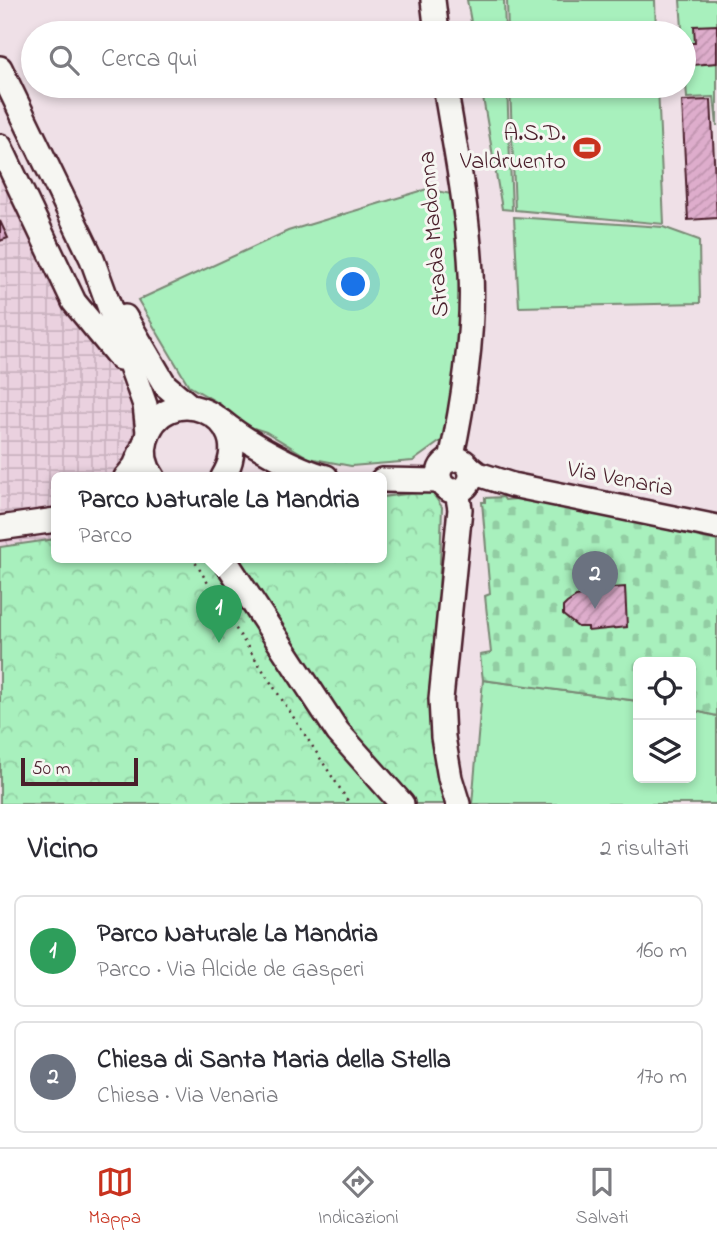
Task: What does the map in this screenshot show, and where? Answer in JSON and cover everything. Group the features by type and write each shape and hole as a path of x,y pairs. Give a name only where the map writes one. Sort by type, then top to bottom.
{"street":[{"path":"0,68 92,259 145,405 145,459 151,472"},
{"name":"Strada Madonna","path":"447,98 462,191 471,284 471,317 454,476 460,509 441,699 443,737 450,778 458,804"},
{"path":"0,146 74,302 134,375"},
{"path":"92,259 156,372 171,392 191,407"},
{"path":"130,472 155,421 166,412 180,407 208,411 234,432 314,472"},
{"path":"220,420 231,443 232,455 226,472"},
{"path":"226,472 254,457 284,459"},
{"name":"Via Venaria","path":"389,479 454,476 512,485 717,527"},
{"path":"0,528 51,522"},
{"path":"227,563 302,681 338,732 402,804"},
{"path":"240,563 260,612"}],"path":[{"path":"196,563 350,804"}],"shaded area":[{"path":"0,131 137,418 150,472 51,472 51,563 54,563 0,703"}],"green space":[{"path":"467,0 504,0 505,21 471,21"},
{"path":"507,0 655,0 656,21 508,21"},
{"path":"680,0 717,0 717,126 714,97 696,98 696,21 682,21"},
{"path":"483,98 507,98 512,210 502,209"},
{"name":"A.S.D. Valdruento","path":"510,98 659,98 664,224 515,210"},
{"path":"427,189 451,194 463,284 454,387 445,438 413,461 351,466 309,458 266,432 238,423 220,404 189,386 138,300 288,231"},
{"path":"514,217 663,227 699,240 700,303 519,307"},
{"path":"431,491 442,507 434,740 452,804 0,804 0,547 51,540 51,563 387,563 387,496"},
{"path":"503,497 505,500 539,497 540,504 560,503 648,517 647,525 717,541 717,716 696,711 696,657 633,657 633,700 483,680 480,655 491,653 485,596 490,594 482,502 485,502 485,498"},
{"path":"483,680 633,700 633,783 696,783 696,711 717,716 717,804 472,804"}],"building":[{"path":"717,25 717,63 696,65 696,26"},
{"path":"711,100 717,218 688,220 682,101"},
{"path":"0,221 8,238 0,241"},
{"path":"625,587 627,627 588,631 588,627 578,627 563,615 563,607 576,597 586,595 585,590"}],"place":[{"name":"A.S.D. Valdruento","path":"587,148"},
{"name":"Chiesa di Santa Maria della Stella","path":"595,609"},
{"name":"Parco Naturale La Mandria","path":"219,643"}]}
